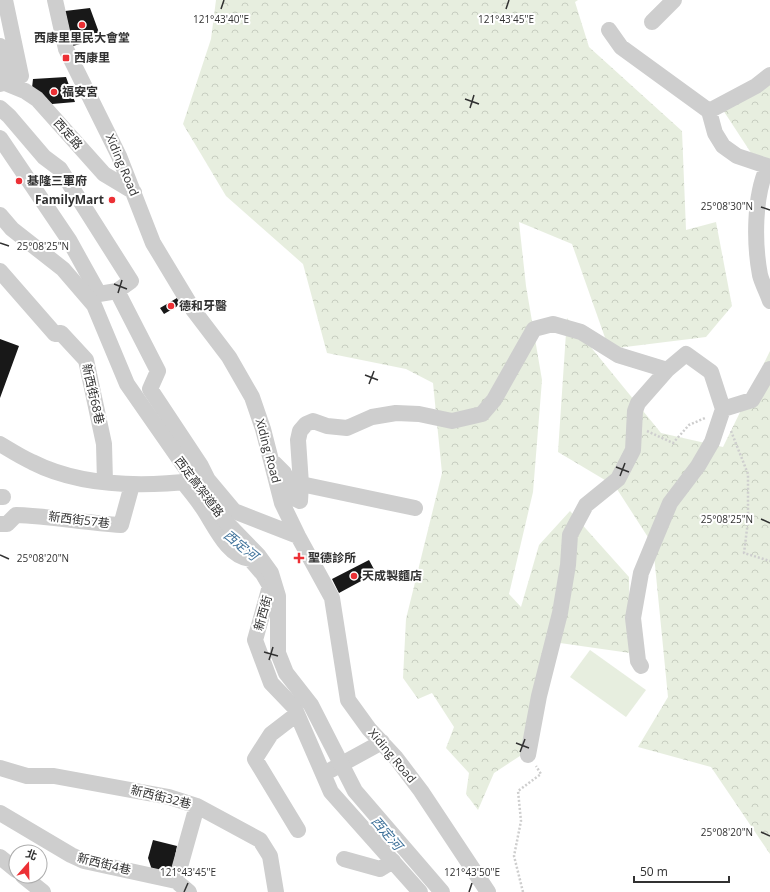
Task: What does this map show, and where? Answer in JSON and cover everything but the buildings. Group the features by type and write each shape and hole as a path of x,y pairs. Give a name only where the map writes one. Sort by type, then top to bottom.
{"street":[{"path":"0,82 21,76 5,0"},
{"name":"Xiding Road","path":"55,0 66,49 119,156 153,243 194,311 229,357 252,397 263,429 282,503 298,536 332,598 348,700 421,791 488,892"},
{"path":"652,22 674,0"},
{"path":"609,30 621,47 709,111 715,133 723,146 736,156 769,168 763,178 755,228 760,276 770,301"},
{"path":"0,46 5,70 0,82"},
{"path":"709,111 756,86 770,75"},
{"name":"西定路","path":"0,82 25,91 37,99 104,174 134,192"},
{"path":"0,108 9,116 44,157 60,169 131,281 116,291 99,294 69,240 0,138"},
{"name":"西定高架道路","path":"0,215 12,229 63,269 94,305 127,384 205,496 226,522 258,555 271,573 278,596 278,652 286,673 311,705 355,792 442,892"},
{"name":"新西街68巷","path":"0,270 55,334 61,333 86,360 104,444 105,482"},
{"path":"116,291 158,371 150,389 201,466 208,480 234,511 298,536"},
{"path":"269,457 284,473 296,499 300,501 301,484 298,440 300,431 306,424 313,421 327,426 348,428 372,417 396,413 418,414 452,421 482,414 494,400 534,329 553,324 581,332 618,355 667,370"},
{"path":"528,754 539,696 560,613 568,565 570,535 586,505 618,479 633,450 636,425 635,411 638,402 667,370 686,354 711,372 723,409 712,442 698,466 670,503 641,573 633,618 638,661 640,666"},
{"path":"723,409 752,400 770,369"},
{"path":"0,444 32,463 70,476 132,485 208,480"},
{"name":"新西街","path":"183,482 203,508 220,538 242,559 250,560 263,574 270,586 255,640 271,683 294,707 331,792 420,892"},
{"path":"301,484 415,508"},
{"name":"新西街57巷","path":"0,524 7,524 16,515 49,516 91,524 120,525 132,485"},
{"path":"297,714 271,734 255,759 298,830"},
{"path":"324,774 382,742"},
{"name":"新西街32巷","path":"0,768 27,776 54,776 154,794 197,806 260,840 270,856 276,892"},
{"path":"189,892 176,880 197,806"},
{"name":"新西街4巷","path":"0,813 71,855 84,861 176,880"},
{"path":"0,857 8,864"},
{"path":"344,859 380,869 393,862"},
{"path":"33,884 43,892"}],"path":[{"path":"636,425 673,443 689,425 723,409 748,474 748,521 744,553 770,561"},
{"path":"523,892 514,856 522,820 518,791 541,774 528,754"}],"green space":[{"path":"216,0 578,0 575,2 589,47 682,131 686,230 716,222 732,306 706,337 609,349 572,244 519,222 526,286 542,380 533,492 509,594 521,607 539,545 570,511 629,577 630,653 546,641 523,754 494,773 478,810 466,794 469,773 446,748 454,727 432,693 418,699 403,678 406,619 442,473 433,383 406,369 327,353 303,264 226,196 183,124 211,39"},
{"path":"770,78 770,182 721,107"},
{"path":"567,318 661,433 723,447 770,351 770,854 711,767 638,747 668,697 653,545 615,486 558,452"},
{"path":"590,650 646,690 626,717 570,677"}],"place":[{"name":"西康里里民大會堂","path":"82,25"},
{"name":"西康里","path":"66,58"},
{"name":"福安宮","path":"54,92"},
{"name":"基隆三軍府","path":"19,181"},
{"name":"FamilyMart","path":"112,200"},
{"name":"德和牙醫","path":"171,306"},
{"name":"聖德診所","path":"299,558"},
{"name":"天成製麵店","path":"354,576"}],"water label":[{"name":"西定河","path":"241,545"},
{"name":"西定河","path":"387,833"}]}
